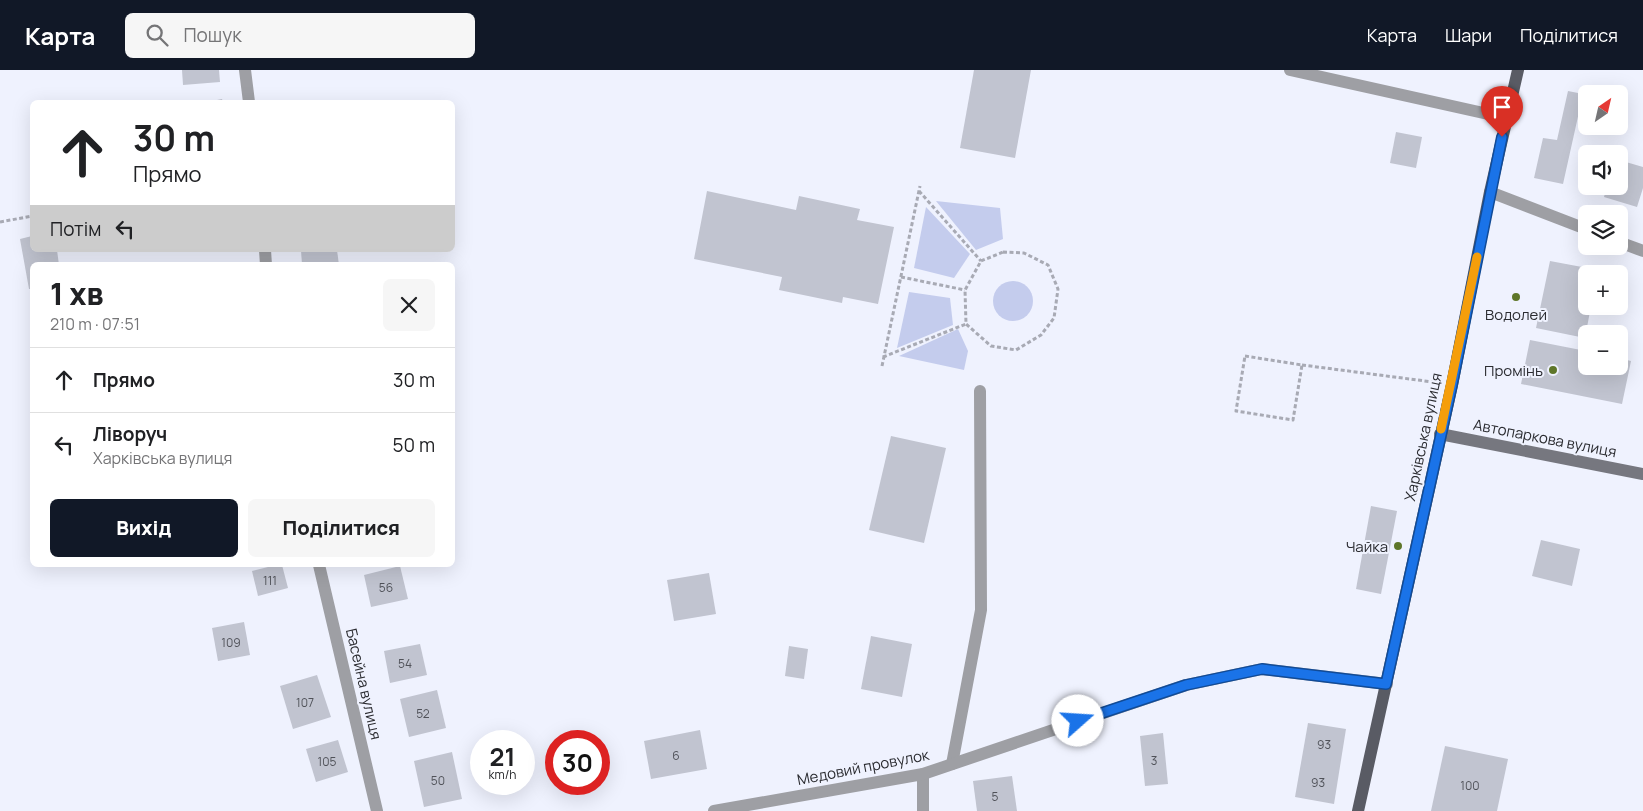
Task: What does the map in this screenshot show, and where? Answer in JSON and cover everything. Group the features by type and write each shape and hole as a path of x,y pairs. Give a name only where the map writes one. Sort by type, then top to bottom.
{"main road":[{"name":"Харківська вулиця","path":"1358,811 1452,385 1490,192 1518,70"}],"street":[{"path":"245,70 249,100"},
{"path":"1290,70 1506,118"},
{"path":"1490,192 1578,226"},
{"path":"1628,245 1643,251"},
{"path":"952,764 981,610 980,391"},
{"name":"Автопаркова вулиця","path":"1440,434 1643,474"},
{"name":"Басейна вулиця","path":"319,567 377,811"},
{"name":"Медовий провулок","path":"714,811 922,774 1186,685 1262,669 1386,684"},
{"path":"922,774 923,811"}],"path":[{"path":"882,366 920,186"},
{"path":"919,191 981,261"},
{"path":"0,222 30,216"},
{"path":"1004,252 1024,253 1048,265 1058,289 1054,318 1041,335 1016,350 991,346 966,324 965,290 981,261 1004,252"},
{"path":"900,277 965,290"},
{"path":"884,357 966,324"},
{"path":"1302,365 1293,420 1236,410 1244,356 1452,385"}],"shaded area":[{"path":"936,201 1000,208 1003,239 976,250"},
{"path":"926,207 970,254 954,278 914,268"},
{"path":"1017,281 1024,284 1030,290 1033,301 1032,309 1024,318 1017,321 1009,321 1002,318 994,309 993,297 996,290 1005,282"},
{"path":"909,292 950,298 953,325 897,348"},
{"path":"958,329 968,351 964,370 899,356"}],"building":[{"path":"182,70 219,70 220,82 183,85"},
{"path":"974,70 1031,70 1015,158 960,148"},
{"path":"1568,91 1578,93 1578,116 1563,184 1534,178 1543,138 1557,140"},
{"path":"1396,132 1422,137 1416,168 1390,163"},
{"path":"1628,163 1643,167 1643,188 1637,207 1604,197 1605,195 1628,195"},
{"path":"707,191 796,210 799,196 860,209 857,220 894,227 878,304 843,297 842,303 779,290 782,277 694,259"},
{"path":"30,236 30,252 57,252 59,262 30,262 30,289 29,289 20,239"},
{"path":"301,252 337,252 339,262 302,262"},
{"path":"1550,261 1578,266 1578,315 1589,315 1587,325 1578,325 1578,337 1536,328"},
{"path":"1530,340 1578,349 1578,375 1628,375 1628,360 1631,361 1622,404 1521,384"},
{"path":"891,436 946,448 924,543 869,530"},
{"path":"1371,506 1397,511 1381,594 1356,589"},
{"path":"1541,540 1580,549 1572,586 1532,576"},
{"path":"268,567 283,567 288,588 258,596 252,571"},
{"path":"400,567 408,599 371,607 364,575"},
{"path":"709,573 716,614 674,621 667,580"},
{"path":"244,622 250,655 218,661 212,628"},
{"path":"871,636 912,644 902,697 861,689"},
{"path":"420,644 427,675 390,683 384,651"},
{"path":"789,646 808,649 804,679 785,676"},
{"path":"317,675 331,717 293,729 280,686"},
{"path":"437,690 446,728 409,737 400,699"},
{"path":"1308,723 1346,729 1334,804 1295,797"},
{"path":"700,730 707,769 651,779 644,741"},
{"path":"1163,733 1168,784 1145,786 1140,736"},
{"path":"338,740 348,772 316,782 306,749"},
{"path":"1445,746 1508,759 1497,811 1431,811"},
{"path":"452,752 462,799 424,807 414,761"},
{"path":"1012,776 1017,811 977,811 973,781"}],"slow traffic":[{"path":"1441,429 1452,385 1477,257"}],"place":[{"name":"Водолей","path":"1516,297"},
{"name":"Промінь","path":"1553,370"},
{"name":"Чайка","path":"1398,546"}],"route":[{"path":"1078,721 1186,685 1262,669 1386,684 1452,385 1502,137"}]}
